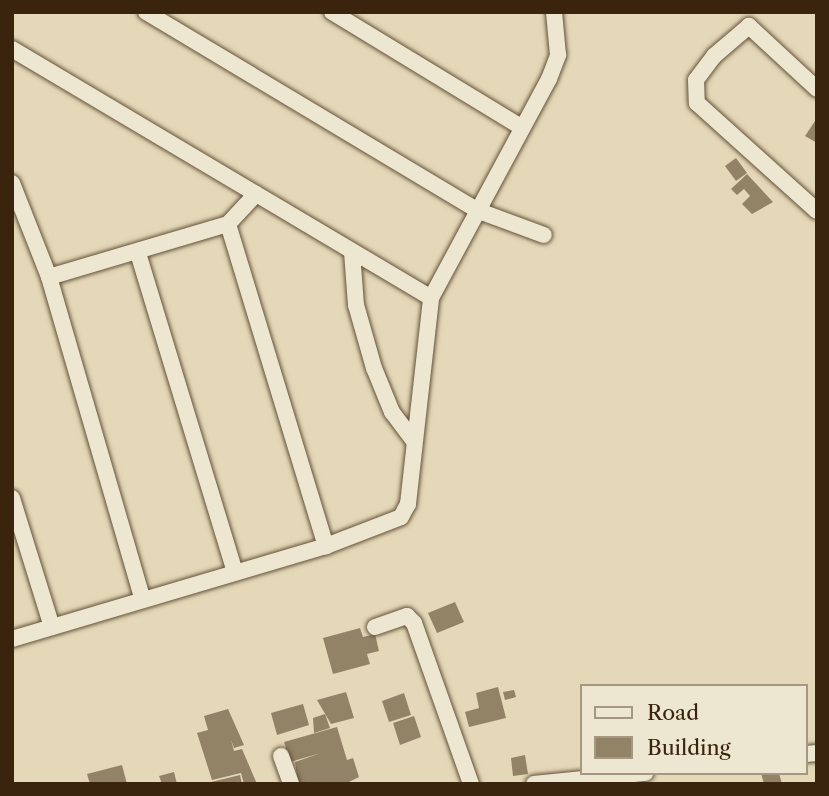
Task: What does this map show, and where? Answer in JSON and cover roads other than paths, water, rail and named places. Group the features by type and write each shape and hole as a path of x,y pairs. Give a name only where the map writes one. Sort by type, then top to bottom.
{"street":[{"path":"146,12 479,211 544,235"},
{"path":"332,12 522,127"},
{"path":"12,639 326,546 401,517 408,504 413,440 431,298 479,211 558,55 554,12"},
{"path":"817,89 749,26 715,56 696,80 697,103 817,211"},
{"path":"12,49 431,298"},
{"path":"12,183 49,277 143,600"},
{"path":"49,277 138,253 228,224 256,194"},
{"path":"228,224 326,546"},
{"path":"352,252 356,305 374,368 392,412 413,440"},
{"path":"138,253 234,572"},
{"path":"12,498 52,627"},
{"path":"375,627 407,616 414,623 471,784"},
{"path":"281,756 291,784"},
{"path":"534,784 624,775"}]}
